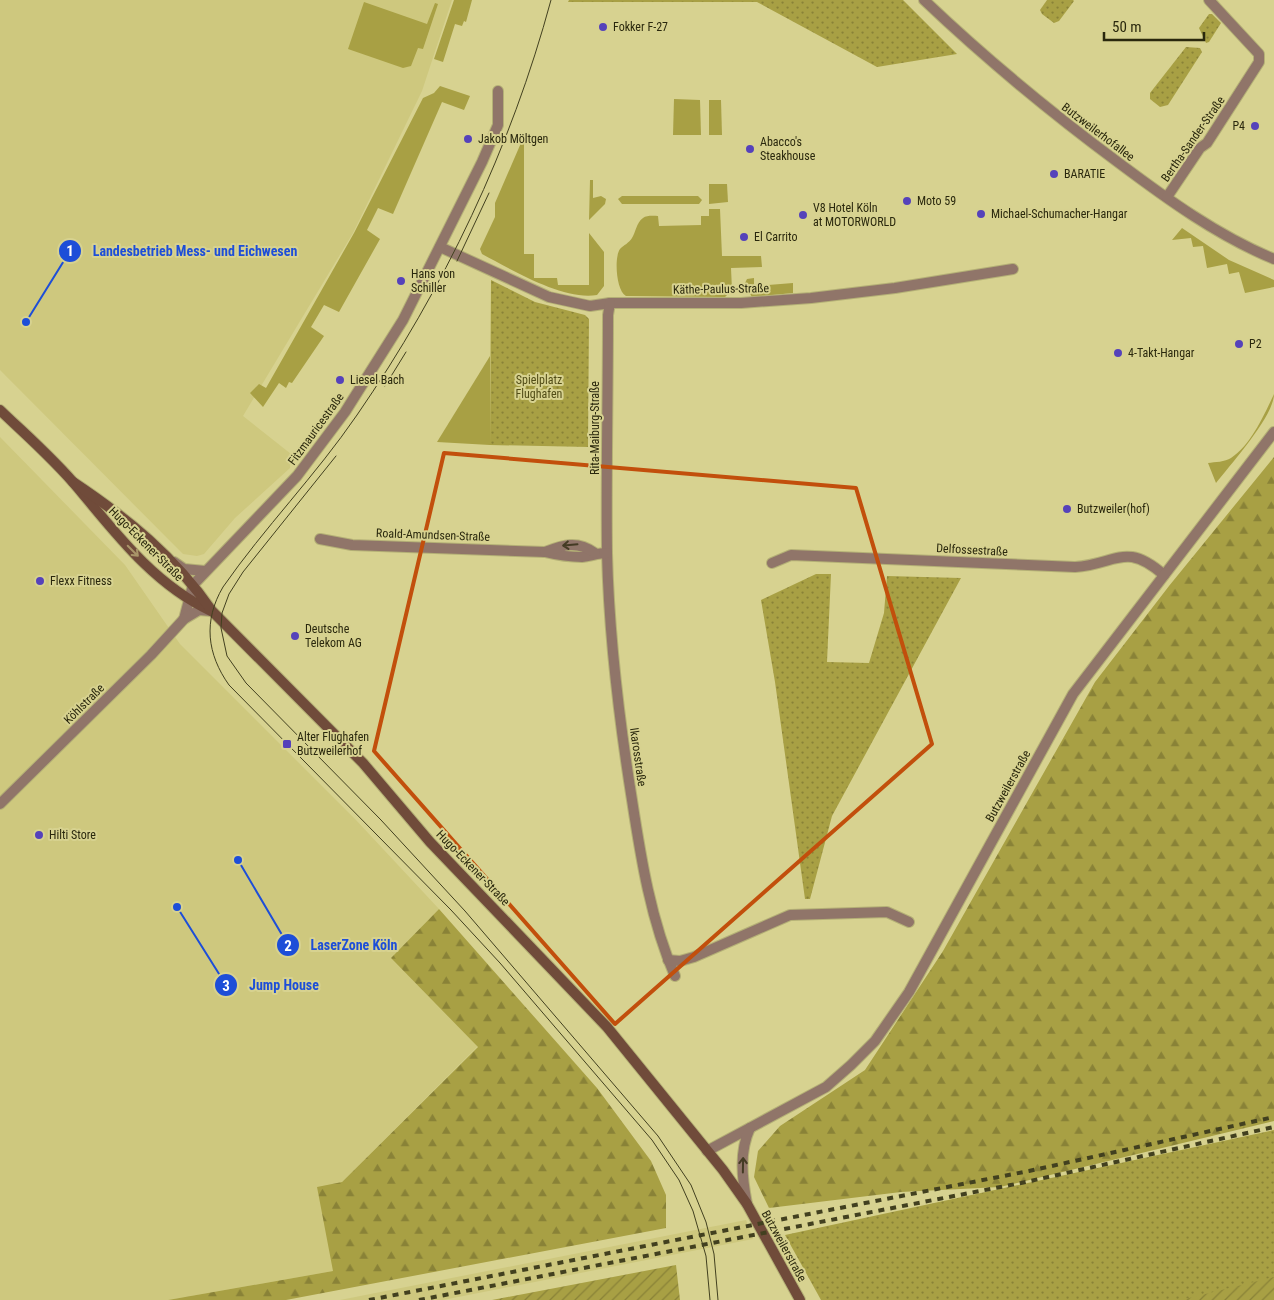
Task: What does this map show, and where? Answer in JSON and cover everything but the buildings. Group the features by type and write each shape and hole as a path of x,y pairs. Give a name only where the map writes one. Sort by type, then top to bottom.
{"main road":[{"name":"Hugo-Eckener-Straße","path":"0,410 73,482 116,534 172,590 190,592 212,611"},
{"name":"Hugo-Eckener-Straße","path":"73,482 113,509 172,561 190,592 212,611 363,763 430,842 582,999 707,1151"},
{"name":"Butzweilerstraße","path":"707,1151 747,1204 800,1300"}],"street":[{"name":"Butzweilerhofallee","path":"924,0 968,42 1039,104 1167,197 1248,248 1274,259"},
{"name":"Bertha-Sander-Straße","path":"1167,197 1200,148 1208,143 1259,62 1259,54 1209,0"},
{"name":"Fitzmauricestraße","path":"190,592 205,571 282,494 328,436 378,362 403,320 482,162 498,125 498,91"},
{"name":"Käthe-Paulus-Straße","path":"440,247 549,297 590,306 610,304 741,303 811,298 895,288 1013,269"},
{"name":"Rita-Maiburg-Straße","path":"607,553 608,314 610,304"},
{"name":"Butzweilerstraße","path":"707,1151 826,1087 852,1066 875,1041 909,992 1073,694 1274,432"},
{"name":"Roald-Amundsen-Straße","path":"320,539 352,545 545,552 572,544 585,547 595,553 607,553"},
{"name":"Ikarosstraße","path":"607,553 619,707 629,784 639,846 668,960 675,976"},
{"name":"Delfossestraße","path":"772,564 791,555 1075,567 1089,566 1114,557 1126,556 1140,558 1149,562 1164,575"},
{"path":"172,561 184,569 205,571 201,589 212,611"},
{"path":"163,581 182,587 190,592"},
{"path":"172,590 179,598 184,618 199,610 212,611"},
{"name":"Köhlstraße","path":"0,804 151,655 184,618 190,592"},
{"path":"668,960 680,961 694,958 790,915 887,912 909,922"},
{"name":"Butzweilerstraße","path":"747,1204 742,1180 744,1142 750,1128"}],"highlighted area":[{"path":"444,453 856,488 932,744 615,1024 374,751"}],"shaded area":[{"path":"0,0 452,0 422,91 353,233 243,416 291,454 290,468 235,518 204,554 197,556 183,554 0,370"},
{"path":"0,437 125,565 180,644 356,820 439,909 391,958 478,1046 342,1182 333,1271 168,1300 0,1300"},
{"path":"746,1220 753,1239 443,1300 340,1300"}],"green space":[{"path":"454,0 472,0 466,22 464,21 462,26 455,24 443,62 434,59"},
{"path":"569,0 903,0 957,54 877,67 757,2 568,2"},
{"path":"1047,0 1074,1 1059,21 1054,23 1042,14 1040,10"},
{"path":"364,2 427,24 435,3 438,4 423,49 418,48 411,66 403,68 348,49"},
{"path":"1209,14 1212,14 1221,23 1209,42 1206,43 1199,28"},
{"path":"1186,47 1200,48 1202,52 1168,105 1160,107 1150,99 1150,93"},
{"path":"440,86 470,96 464,110 442,102 393,214 378,208 367,230 380,239 339,312 324,305 311,327 324,336 292,383 289,382 286,388 279,383 263,407 250,393 259,384 266,388 354,233 423,98 434,93"},
{"path":"674,99 700,100 701,135 673,135"},
{"path":"709,100 721,100 722,135 709,135"},
{"path":"524,136 524,254 534,254 534,278 557,278 558,285 589,285 589,233 604,252 604,286 597,295 584,296 554,289 523,276 482,254 480,249 495,217 495,203"},
{"path":"590,180 593,180 593,198 601,196 606,199 605,204 589,220"},
{"path":"709,184 727,184 728,202 709,204"},
{"path":"622,196 698,196 702,200 699,204 622,204 618,199"},
{"path":"709,209 720,209 722,256 761,256 762,267 731,268 732,290 725,297 626,296 620,288 618,281 618,253 632,238 641,220 646,216 658,216 659,226 701,225 701,216 709,216"},
{"path":"1182,228 1229,260 1274,280 1274,287 1245,293 1239,272 1229,274 1227,264 1207,268 1203,246 1193,247 1191,238 1172,240"},
{"path":"754,278 754,286 793,283 793,293 752,297 744,285 747,279"},
{"name":"Spielplatz Flughafen","path":"491,280 535,302 585,315 589,319 588,447 490,445"},
{"path":"490,356 490,445 437,442"},
{"path":"1274,394 1267,415 1260,427 1216,483 1208,463 1220,462 1231,458 1245,445 1251,438"},
{"path":"1274,457 1274,1121 1000,1187 901,1192 769,1208 754,1177 758,1151 780,1126 865,1070 943,951 1095,682 1169,586"},
{"path":"816,574 831,574 827,662 869,663 884,613 887,576 961,578 832,816 810,899 805,899 775,682 761,600"},
{"path":"439,909 597,1088 651,1161 666,1195 666,1228 286,1300 168,1300 333,1271 317,1187 342,1182 478,1047 391,958"},
{"path":"1274,1130 1274,1300 821,1300 785,1235"},
{"path":"676,1265 680,1300 492,1300"},
{"path":"1274,1277 1274,1300 1181,1300"}],"tram line":[{"path":"551,0 516,110 472,216 446,267 389,367 357,415 325,459 255,544 223,587 212,612 210,637 216,661 229,685 451,910 500,963 652,1140 679,1180 693,1211 706,1256 710,1300"},
{"path":"457,261 489,193"},
{"path":"385,386 406,352"},
{"path":"336,456 243,572 229,594 222,613 221,628 227,656 246,683 381,820 465,911 658,1136 691,1185 706,1222 714,1254 718,1300"}],"railway":[{"path":"369,1300 1029,1171 1274,1117"},
{"path":"419,1300 1021,1183 1274,1127"}],"place":[{"name":"Fokker F-27","path":"603,27"},
{"name":"P4","path":"1255,126"},
{"name":"Jakob Möltgen","path":"468,139"},
{"name":"Abacco's Steakhouse","path":"750,149"},
{"name":"BARATIE","path":"1054,174"},
{"name":"Moto 59","path":"907,201"},
{"name":"Michael-Schumacher-Hangar","path":"981,214"},
{"name":"V8 Hotel Köln at MOTORWORLD","path":"803,215"},
{"name":"El Carrito","path":"744,237"},
{"name":"Hans von Schiller","path":"401,281"},
{"name":"Landesbetrieb Mess- und Eichwesen","path":"26,322"},
{"name":"P2","path":"1239,344"},
{"name":"4-Takt-Hangar","path":"1118,353"},
{"name":"Liesel Bach","path":"340,380"},
{"name":"Butzweiler(hof)","path":"1067,509"},
{"name":"Flexx Fitness","path":"40,581"},
{"name":"Deutsche Telekom AG","path":"295,636"},
{"name":"Alter Flughafen Butzweilerhof","path":"287,744"},
{"name":"Hilti Store","path":"39,835"},
{"name":"LaserZone Köln","path":"238,860"},
{"name":"Jump House","path":"177,907"}]}
